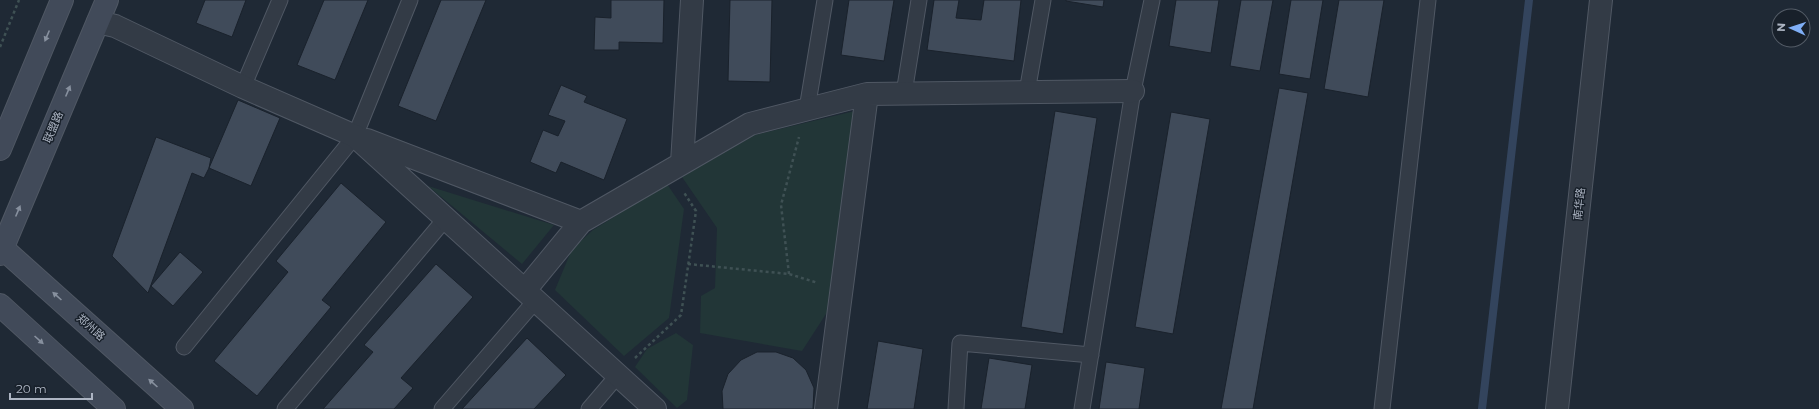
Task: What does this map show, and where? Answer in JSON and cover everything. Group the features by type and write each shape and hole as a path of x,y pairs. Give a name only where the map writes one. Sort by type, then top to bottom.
{"main road":[{"path":"0,149 62,0"},
{"name":"联盟路","path":"1,249 107,0"},
{"name":"郑州路","path":"1,249 182,409"},
{"path":"0,304 114,409"}],"street":[{"path":"676,167 692,0"},
{"name":"南华路","path":"1557,409 1601,0"},
{"path":"98,22 115,26 243,87 355,136 581,222"},
{"path":"530,295 581,222 750,124 867,94 1133,91"},
{"path":"826,409 867,94"},
{"path":"355,136 655,409"}],"lane":[{"path":"243,87 280,0"},
{"path":"184,347 355,136 410,0"},
{"path":"807,109 825,0"},
{"path":"904,93 919,0"},
{"path":"1027,92 1043,0"},
{"path":"1082,409 1133,91 1152,0"},
{"path":"1382,409 1428,0"},
{"path":"284,409 446,218"},
{"path":"442,409 530,295"},
{"path":"956,409 960,343 1090,355"},
{"path":"589,409 618,375"}],"path":[{"path":"0,47 19,0"},
{"path":"789,274 781,205 807,109"},
{"path":"618,375 681,315 696,210 676,167"},
{"path":"688,264 789,274 842,290"}],"green space":[{"path":"859,110 835,300 802,351 700,333 701,296 715,288 717,228 682,177 755,135"},
{"path":"667,184 684,209 669,318 624,356 555,290 572,249 593,230"},
{"path":"428,186 554,225 522,264"},
{"path":"676,333 693,345 687,400 677,408 635,367 647,349"}],"building":[{"path":"205,0 246,0 232,37 196,23"},
{"path":"324,0 368,0 335,80 297,65"},
{"path":"441,0 486,0 436,121 398,106"},
{"path":"611,0 664,0 663,43 619,42 619,50 594,50 595,17 611,18"},
{"path":"730,0 772,0 770,82 728,81"},
{"path":"849,0 894,0 884,61 841,55"},
{"path":"934,0 959,0 956,18 981,20 984,0 1021,0 1014,61 927,50"},
{"path":"1066,0 1104,0 1103,7"},
{"path":"1176,0 1219,0 1211,53 1169,46"},
{"path":"1241,0 1273,0 1260,71 1230,66"},
{"path":"1291,0 1323,0 1310,79 1279,74"},
{"path":"1339,0 1384,0 1368,97 1324,89"},
{"path":"561,85 587,96 584,102 627,119 604,180 561,162 556,173 530,162 543,130 558,136 565,121 548,115"},
{"path":"1279,88 1308,93 1253,409 1221,409"},
{"path":"238,100 280,118 251,186 209,168"},
{"path":"1055,111 1097,118 1063,334 1021,327"},
{"path":"1171,112 1210,119 1173,334 1135,327"},
{"path":"156,137 211,158 209,168 204,178 192,173 148,293 112,256"},
{"path":"341,183 386,222 322,300 331,307 257,396 214,361 288,272 276,261"},
{"path":"180,252 203,272 173,306 151,286"},
{"path":"436,264 473,297 401,378 413,388 394,409 323,409 373,352 364,345"},
{"path":"527,338 566,375 534,409 462,409"},
{"path":"878,341 923,349 914,409 867,409"},
{"path":"757,352 776,352 793,358 806,370 814,388 813,409 723,409 722,391 728,374 741,360"},
{"path":"989,358 1032,365 1025,409 981,409"},
{"path":"1106,362 1145,368 1139,409 1099,409"}],"waterway":[{"path":"1482,409 1529,0"}]}
